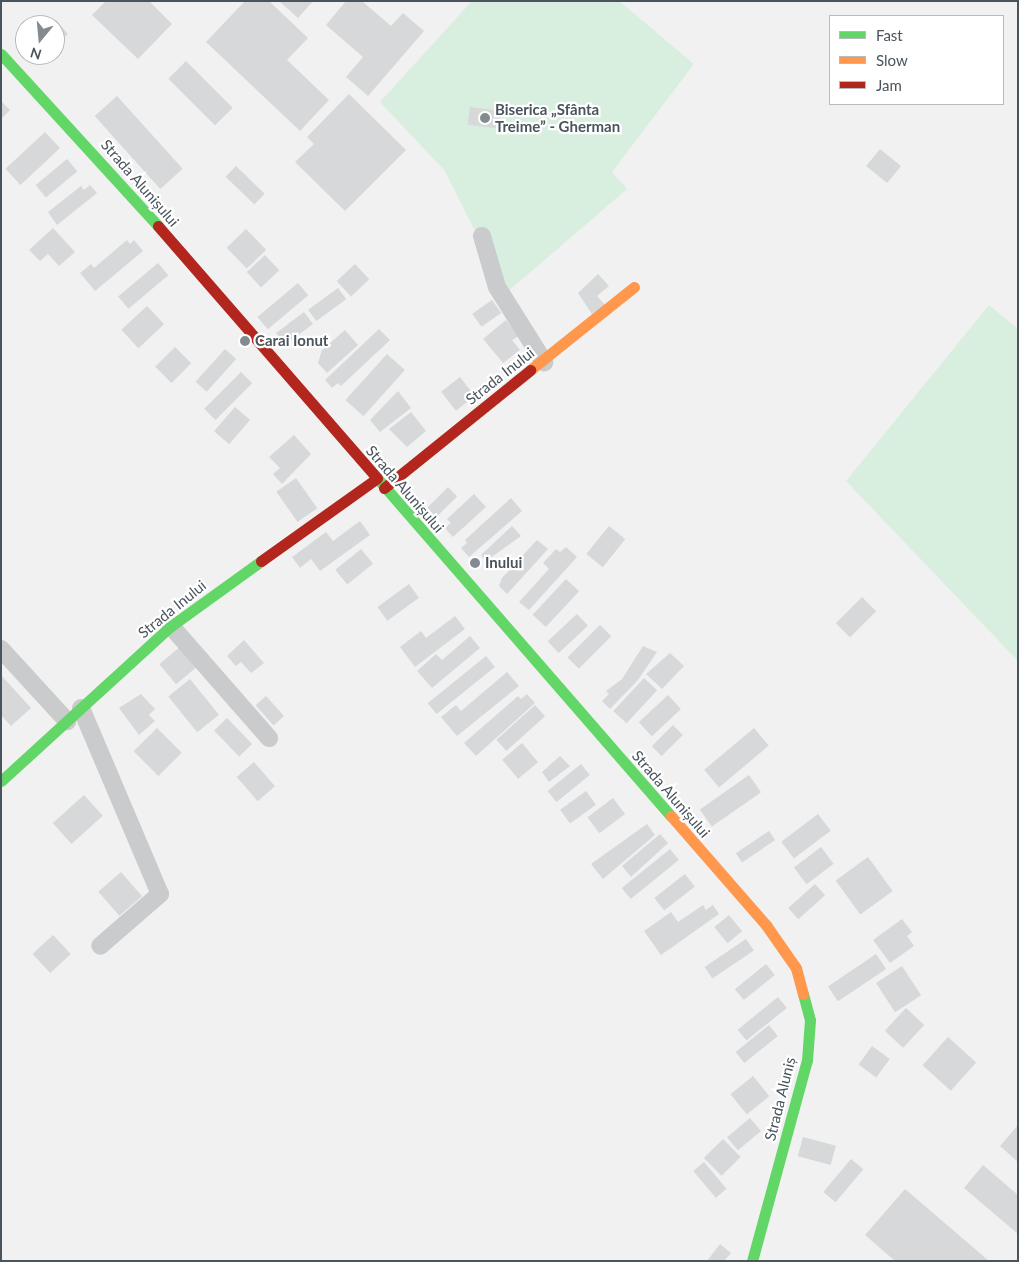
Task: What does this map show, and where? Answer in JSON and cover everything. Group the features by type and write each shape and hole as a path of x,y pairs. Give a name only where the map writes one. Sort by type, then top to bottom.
{"main road":[{"name":"Strada Alunișului","path":"1,54 73,128 783,947"},
{"name":"Strada Inului","path":"384,488 544,362 634,287"},
{"name":"Strada Inului","path":"1,780 170,626 376,478"},
{"name":"Strada Aluniș","path":"752,1261 802,1084 809,1039 803,985 783,947"}],"street":[{"path":"482,236 497,287 544,362"},
{"path":"170,626 269,738"},
{"path":"1,649 67,721"},
{"path":"81,708 160,894 100,946"}],"green space":[{"path":"472,1 619,1 694,64 612,172 627,189 506,293 445,171 380,102"},
{"path":"989,305 1018,329 1018,661 846,481"}],"building":[{"path":"106,1 149,1 172,24 138,59 92,15"},
{"path":"245,1 269,1 308,38 287,60 329,100 300,131 206,42"},
{"path":"279,1 313,1 298,18"},
{"path":"346,1 362,1 391,26 403,13 424,31 368,96 346,77 363,57 326,25"},
{"path":"186,61 233,108 215,125 168,79"},
{"path":"349,94 406,150 345,211 295,162 314,144 307,137"},
{"path":"117,96 183,169 160,189 95,116"},
{"path":"1,101 10,110 1,119"},
{"name":"Biserica „Sfânta Treime” - Gherman","path":"470,107 502,111 500,129 468,125"},
{"path":"45,132 60,148 21,185 6,169"},
{"path":"880,149 901,166 887,183 866,166"},
{"path":"67,159 77,171 46,198 36,185"},
{"path":"236,166 265,194 254,205 226,177"},
{"path":"90,185 97,193 57,225 48,212 81,186 84,190"},
{"path":"53,228 75,252 59,266 48,254 40,261 29,250"},
{"path":"246,229 266,250 247,269 227,248"},
{"path":"127,240 130,244 134,240 143,251 95,291 80,273 91,264 94,268"},
{"path":"265,255 279,270 261,287 247,272"},
{"path":"158,263 168,275 128,309 118,296"},
{"path":"355,264 369,279 351,296 337,281"},
{"path":"598,274 609,286 597,296 605,305 592,314 578,293"},
{"path":"298,283 308,295 268,329 257,317"},
{"path":"338,288 346,299 316,321 308,310"},
{"path":"492,300 501,313 482,327 472,314"},
{"path":"147,306 164,324 138,348 121,330"},
{"path":"304,312 313,324 285,345 276,333"},
{"path":"506,320 519,336 512,340 520,350 503,363 483,339"},
{"path":"379,329 390,340 341,386 338,383 332,388 325,380"},
{"path":"345,330 358,345 327,373 318,363 322,350"},
{"path":"175,347 191,363 171,383 155,367"},
{"path":"225,349 236,359 207,392 196,382"},
{"path":"387,354 405,370 363,416 346,400"},
{"path":"241,372 252,383 216,420 204,409"},
{"path":"460,377 475,396 456,411 441,392"},
{"path":"398,391 411,408 380,432 370,420"},
{"path":"235,407 250,420 229,444 214,431"},
{"path":"411,412 426,431 407,447 389,429"},
{"path":"294,435 311,454 282,484 273,474 280,468 269,457"},
{"path":"296,478 317,508 298,522 276,492"},
{"path":"448,487 457,496 436,517 427,508"},
{"path":"474,494 486,507 453,537 445,528 451,523 447,519"},
{"path":"511,498 522,511 469,557 461,548 467,543 465,540"},
{"path":"360,521 370,535 320,571 311,559 300,568 292,557 326,532 333,541"},
{"path":"512,526 521,536 486,561 481,555"},
{"path":"609,526 625,539 603,567 586,554"},
{"path":"537,540 548,549 507,594 499,586 502,578"},
{"path":"566,547 577,557 529,610 519,602 549,569 543,563 556,549 560,552"},
{"path":"361,549 373,564 347,585 335,570"},
{"path":"566,579 579,591 546,627 533,615"},
{"path":"409,584 419,598 387,621 377,607"},
{"path":"862,597 876,611 850,637 836,623"},
{"path":"577,614 588,626 559,653 548,641"},
{"path":"455,616 465,629 415,667 400,647 421,631 426,638"},
{"path":"600,625 611,636 579,669 567,658"},
{"path":"470,636 480,648 432,688 417,671 436,654 442,660"},
{"path":"244,640 264,663 251,673 241,662 236,666 227,656"},
{"path":"643,646 657,652 638,680 610,709 602,701 609,694 606,691 622,679"},
{"path":"180,647 197,667 176,684 159,664"},
{"path":"670,653 684,666 662,689 646,674"},
{"path":"486,656 495,667 437,714 428,703"},
{"path":"507,672 519,686 457,736 441,717 456,705 461,711"},
{"path":"1,675 31,708 11,726 1,715"},
{"path":"644,678 657,690 626,723 613,711"},
{"path":"190,679 219,715 197,732 168,697"},
{"path":"141,694 155,709 149,715 155,721 139,735 119,708"},
{"path":"527,694 535,703 476,756 464,743 518,696 521,699"},
{"path":"668,695 681,709 652,736 639,722"},
{"path":"266,696 284,716 274,725 256,705"},
{"path":"535,705 545,716 506,751 496,740"},
{"path":"227,718 252,744 239,756 214,731"},
{"path":"673,725 683,735 662,756 652,746"},
{"path":"157,728 182,753 158,776 134,751"},
{"path":"754,728 769,746 719,787 704,770"},
{"path":"522,743 538,762 518,779 502,760"},
{"path":"560,756 570,766 549,782 542,772"},
{"path":"254,762 275,786 258,801 237,777"},
{"path":"581,764 590,775 556,802 548,791"},
{"path":"749,775 761,792 712,827 700,809"},
{"path":"586,791 596,805 570,824 560,810"},
{"path":"84,795 103,816 72,844 53,823"},
{"path":"613,798 625,814 599,833 587,817"},
{"path":"818,814 831,831 794,858 781,842"},
{"path":"647,824 655,835 603,879 591,864"},
{"path":"769,831 775,840 742,862 736,853"},
{"path":"660,834 668,843 631,877 622,866"},
{"path":"821,847 834,864 806,884 794,867"},
{"path":"670,849 679,860 631,899 622,888"},
{"path":"868,857 893,891 860,914 836,881"},
{"path":"121,872 142,896 119,916 98,892"},
{"path":"685,874 695,887 664,911 654,898"},
{"path":"815,884 825,895 798,919 788,908"},
{"path":"703,905 706,910 713,905 719,914 661,955 644,931 671,912 678,922"},
{"path":"729,915 742,931 727,943 714,927"},
{"path":"902,919 912,932 907,936 914,946 890,963 873,940"},
{"path":"53,935 71,954 50,973 33,954"},
{"path":"746,939 754,951 712,979 705,967"},
{"path":"876,954 886,969 838,1001 828,986"},
{"path":"766,964 775,975 744,1000 735,989"},
{"path":"902,966 921,995 895,1012 876,983"},
{"path":"778,997 787,1008 746,1041 738,1030"},
{"path":"906,1008 924,1025 903,1048 885,1031"},
{"path":"769,1025 778,1036 744,1063 736,1052"},
{"path":"948,1037 976,1062 951,1091 923,1065"},
{"path":"872,1046 890,1059 876,1078 858,1065"},
{"path":"753,1076 769,1096 747,1114 730,1094"},
{"path":"750,1118 761,1131 738,1150 727,1137"},
{"path":"1018,1125 1018,1162 1000,1146"},
{"path":"803,1137 836,1146 831,1165 798,1156"},
{"path":"723,1139 741,1157 722,1176 704,1158"},
{"path":"851,1159 863,1169 836,1202 823,1192"},
{"path":"704,1162 726,1189 716,1198 693,1171"},
{"path":"983,1165 1018,1195 1018,1234 964,1188"},
{"path":"905,1189 989,1261 895,1261 865,1235"},
{"path":"720,1244 731,1253 724,1261 707,1261"}],"traffic: fast":[{"path":"1,54 158,226"},
{"path":"377,478 671,816"},
{"path":"1,781 171,626 261,561"},
{"path":"752,1261 807,1060 810,1020 803,994"}],"traffic: slow":[{"path":"530,370 634,287"},
{"path":"671,816 766,925 796,968 803,994"}],"traffic: jam":[{"path":"158,226 377,478"},
{"path":"384,488 530,370"},
{"path":"261,561 376,479"}],"place":[{"name":"Biserica „Sfânta Treime” - Gherman","path":"485,118"},
{"name":"Carai Ionut","path":"245,341"},
{"name":"Inului","path":"475,563"}]}
